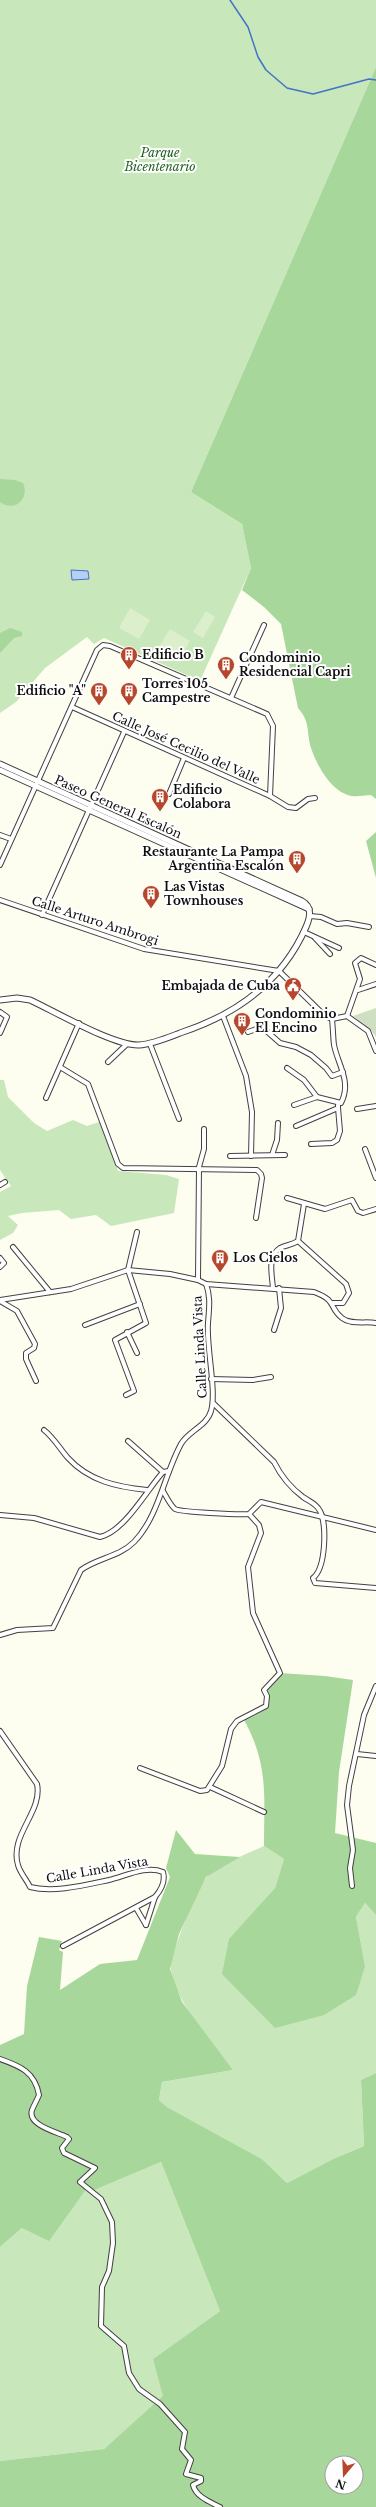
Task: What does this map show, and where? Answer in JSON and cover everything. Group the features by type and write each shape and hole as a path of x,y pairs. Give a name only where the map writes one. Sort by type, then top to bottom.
{"street":[{"path":"231,698 264,625"},
{"path":"0,865 98,649 103,645 110,646 265,713 271,719 273,726 270,796"},
{"name":"Calle José Cecilio del Valle","path":"72,707 124,732 294,808 308,800 315,798"},
{"path":"42,915 124,732"},
{"path":"168,794 184,758"},
{"name":"Paseo General Escalón","path":"0,764 36,783 90,808 302,901 309,909 310,916"},
{"name":"Paseo General Escalón","path":"0,770 36,783"},
{"path":"0,835 12,839"},
{"name":"Calle Arturo Ambrogi","path":"0,900 154,952 279,971"},
{"path":"0,1000 17,998 30,1000 127,1044 150,1044 223,1016 245,1003 279,971 304,932 310,916 321,917 337,924 347,923 369,927"},
{"path":"304,932 339,948"},
{"path":"314,936 330,954"},
{"path":"347,1016 358,990 360,979 356,963 357,960 361,958 376,965"},
{"path":"279,971 325,1016 332,1020 347,1016"},
{"path":"358,990 376,984"},
{"path":"0,1012 7,1017 0,1032"},
{"path":"223,1016 246,1076 252,1112 251,1156"},
{"path":"347,1016 368,1031 376,1051"},
{"path":"296,1126 338,1105 341,1103 345,1094 343,1072 334,1043 332,1020"},
{"path":"46,1098 79,1023"},
{"path":"248,1032 262,1027 280,1043 296,1047 311,1055 326,1068 332,1076 343,1072"},
{"path":"108,1062 127,1044"},
{"path":"150,1044 179,1119"},
{"path":"60,1067 88,1084 118,1164 123,1168 257,1170 262,1174 256,1218"},
{"path":"286,1068 304,1080 317,1097 338,1105"},
{"path":"294,1105 317,1097"},
{"path":"311,1144 332,1143 337,1140 340,1131 338,1105"},
{"path":"357,1109 376,1106"},
{"path":"272,1155 278,1140 278,1123"},
{"path":"198,1280 200,1169 204,1149 204,1129"},
{"path":"365,1150 376,1178"},
{"path":"230,1156 285,1155"},
{"path":"0,1185 5,1182"},
{"path":"287,1198 325,1209 352,1200 358,1211 363,1212 376,1209"},
{"path":"298,1241 304,1204"},
{"path":"126,1395 134,1391 115,1340 127,1332 146,1323 128,1270 137,1232"},
{"path":"273,1288 272,1260 274,1254 281,1248 298,1241"},
{"path":"298,1241 346,1284 349,1293 343,1303 333,1303"},
{"path":"13,1247 50,1292"},
{"path":"0,1258 4,1263 0,1267"},
{"path":"0,1300 71,1289 128,1270 152,1271 198,1280 206,1284 279,1288 314,1292 328,1297 342,1318 348,1321 376,1323"},
{"name":"Calle Linda Vista","path":"0,1635 17,1630 53,1628 81,1570 87,1565 122,1552 134,1542 163,1491 169,1471 182,1442 209,1416 213,1404 208,1324 210,1300 206,1284"},
{"path":"274,1330 281,1308 279,1288"},
{"path":"0,1300 17,1311 35,1344 34,1348 26,1353 26,1359 36,1381"},
{"path":"84,1325 140,1304"},
{"path":"127,1332 137,1353"},
{"path":"211,1379 253,1380 271,1377"},
{"path":"213,1404 274,1462 280,1474 292,1488 314,1503 322,1518 323,1560 313,1578 315,1583 376,1588"},
{"path":"44,1430 69,1459 96,1479 110,1484 147,1490"},
{"path":"128,1441 163,1472"},
{"path":"0,1515 34,1518 100,1537 108,1535 119,1528 147,1490 163,1472 169,1471"},
{"path":"140,1768 200,1791 207,1790 222,1766 231,1729 237,1721 266,1706 267,1696 264,1690 280,1673 253,1612 248,1566 261,1533 259,1525 249,1514 192,1510 180,1512 173,1508 163,1491"},
{"path":"249,1514 261,1502 376,1530"},
{"path":"352,1886 350,1868 353,1850 347,1805 349,1786 357,1754 364,1715 376,1686"},
{"name":"Calle Linda Vista","path":"0,1731 38,1789 36,1801 20,1837 17,1850 18,1865 30,1887 52,1889 108,1880 146,1870 158,1870 163,1872 164,1881 155,1898"},
{"path":"357,1754 376,1756"},
{"path":"210,1787 264,1812"},
{"path":"136,1908 146,1925 155,1898"},
{"path":"63,1946 155,1898"},
{"path":"0,2059 25,2068 34,2080 39,2095 32,2110 32,2116 38,2124 67,2137 69,2139 62,2148 64,2153 95,2168 80,2182 102,2199 112,2222 113,2243 110,2271 102,2287 101,2326 124,2346 129,2373 139,2389 160,2404 186,2432 182,2449 191,2460 186,2474 201,2478 202,2481 193,2485 194,2490 206,2500 220,2507"}],"green space":[{"name":"Parque Bicentenario","path":"0,0 376,0 376,67 191,492 242,524 251,568 200,681 104,638 94,644 87,637 45,668 16,702 0,713"},
{"path":"376,67 376,799 371,795 352,796 345,794 338,790 326,778 321,770 311,748 307,723 298,708 281,624 264,607 242,590 251,568 242,524 191,492"},
{"path":"0,479 15,480 23,483 25,489 23,499 16,505 11,506 0,502"},
{"path":"130,608 150,620 139,639 119,628"},
{"path":"206,611 215,617 203,638 193,632"},
{"path":"10,628 22,632 22,636 14,638 0,653 0,633"},
{"path":"170,629 190,641 178,662 157,650"},
{"path":"376,832 376,878 366,841"},
{"path":"376,1008 376,1037 370,1029 353,1016"},
{"path":"0,1080 4,1080 8,1097 34,1123 47,1131 73,1120 87,1126 102,1121 118,1171 166,1175 179,1179 174,1213 111,1226 96,1215 71,1219 59,1210 22,1213 8,1216 18,1225 13,1233 0,1240 0,1192 11,1186 0,1170"},
{"path":"280,1673 325,1676 353,1680 339,1772 335,1833 376,1843 376,1915 365,1903 356,1917 365,1966 356,1995 324,2015 275,2028 222,1974 229,1939 275,1888 284,1859 264,1846 264,1796 261,1766 257,1750 243,1718 266,1706 267,1696 264,1690"},
{"path":"176,1830 195,1854 240,1857 206,1877 179,1934 170,1969 182,2002 233,2070 162,2082 159,2100 167,2107 262,2159 287,2183 333,2159 364,2146 361,2080 376,2073 376,2507 0,2507 0,2461 104,2449 163,2396 153,2359 220,2311 161,2162 92,2191 87,2188 49,2241 22,2228 0,2247 0,2045 24,2034 27,1986 39,1937 62,1941 59,1950 63,1952 60,1990 100,1964 137,1960 170,1877 166,1868"},
{"path":"264,1846 284,1859 275,1888 256,1910 365,1966 356,1917 365,1903 376,1915 376,2073 361,2080 364,2146 333,2159 287,2183 262,2159 167,2107 159,2100 162,2082 233,2070 188,2011 175,1985 171,1971 171,1964 184,1924 196,1896 206,1878 216,1869"},
{"path":"161,2162 220,2311 153,2359 164,2396 104,2449 0,2461 0,2247 22,2228 87,2187 92,2191"}],"water":[{"path":"71,570 88,571 89,579 72,580"}],"waterway":[{"path":"230,0 248,27 258,57 266,70 287,88 313,94 369,79 376,80"}],"place":[{"name":"Edificio B","path":"129,670"},
{"name":"Condominio Residencial Capri","path":"226,680"},
{"name":"Edificio \"A\"","path":"99,706"},
{"name":"Torres 105 Campestre","path":"129,706"},
{"name":"Edificio Colabora","path":"160,812"},
{"name":"Restaurante La Pampa Argentina Escalón","path":"297,874"},
{"name":"Las Vistas Townhouses","path":"151,909"},
{"name":"Embajada de Cuba","path":"293,1001"},
{"name":"Condominio El Encino","path":"242,1036"},
{"name":"Los Cielos","path":"220,1273"}]}
